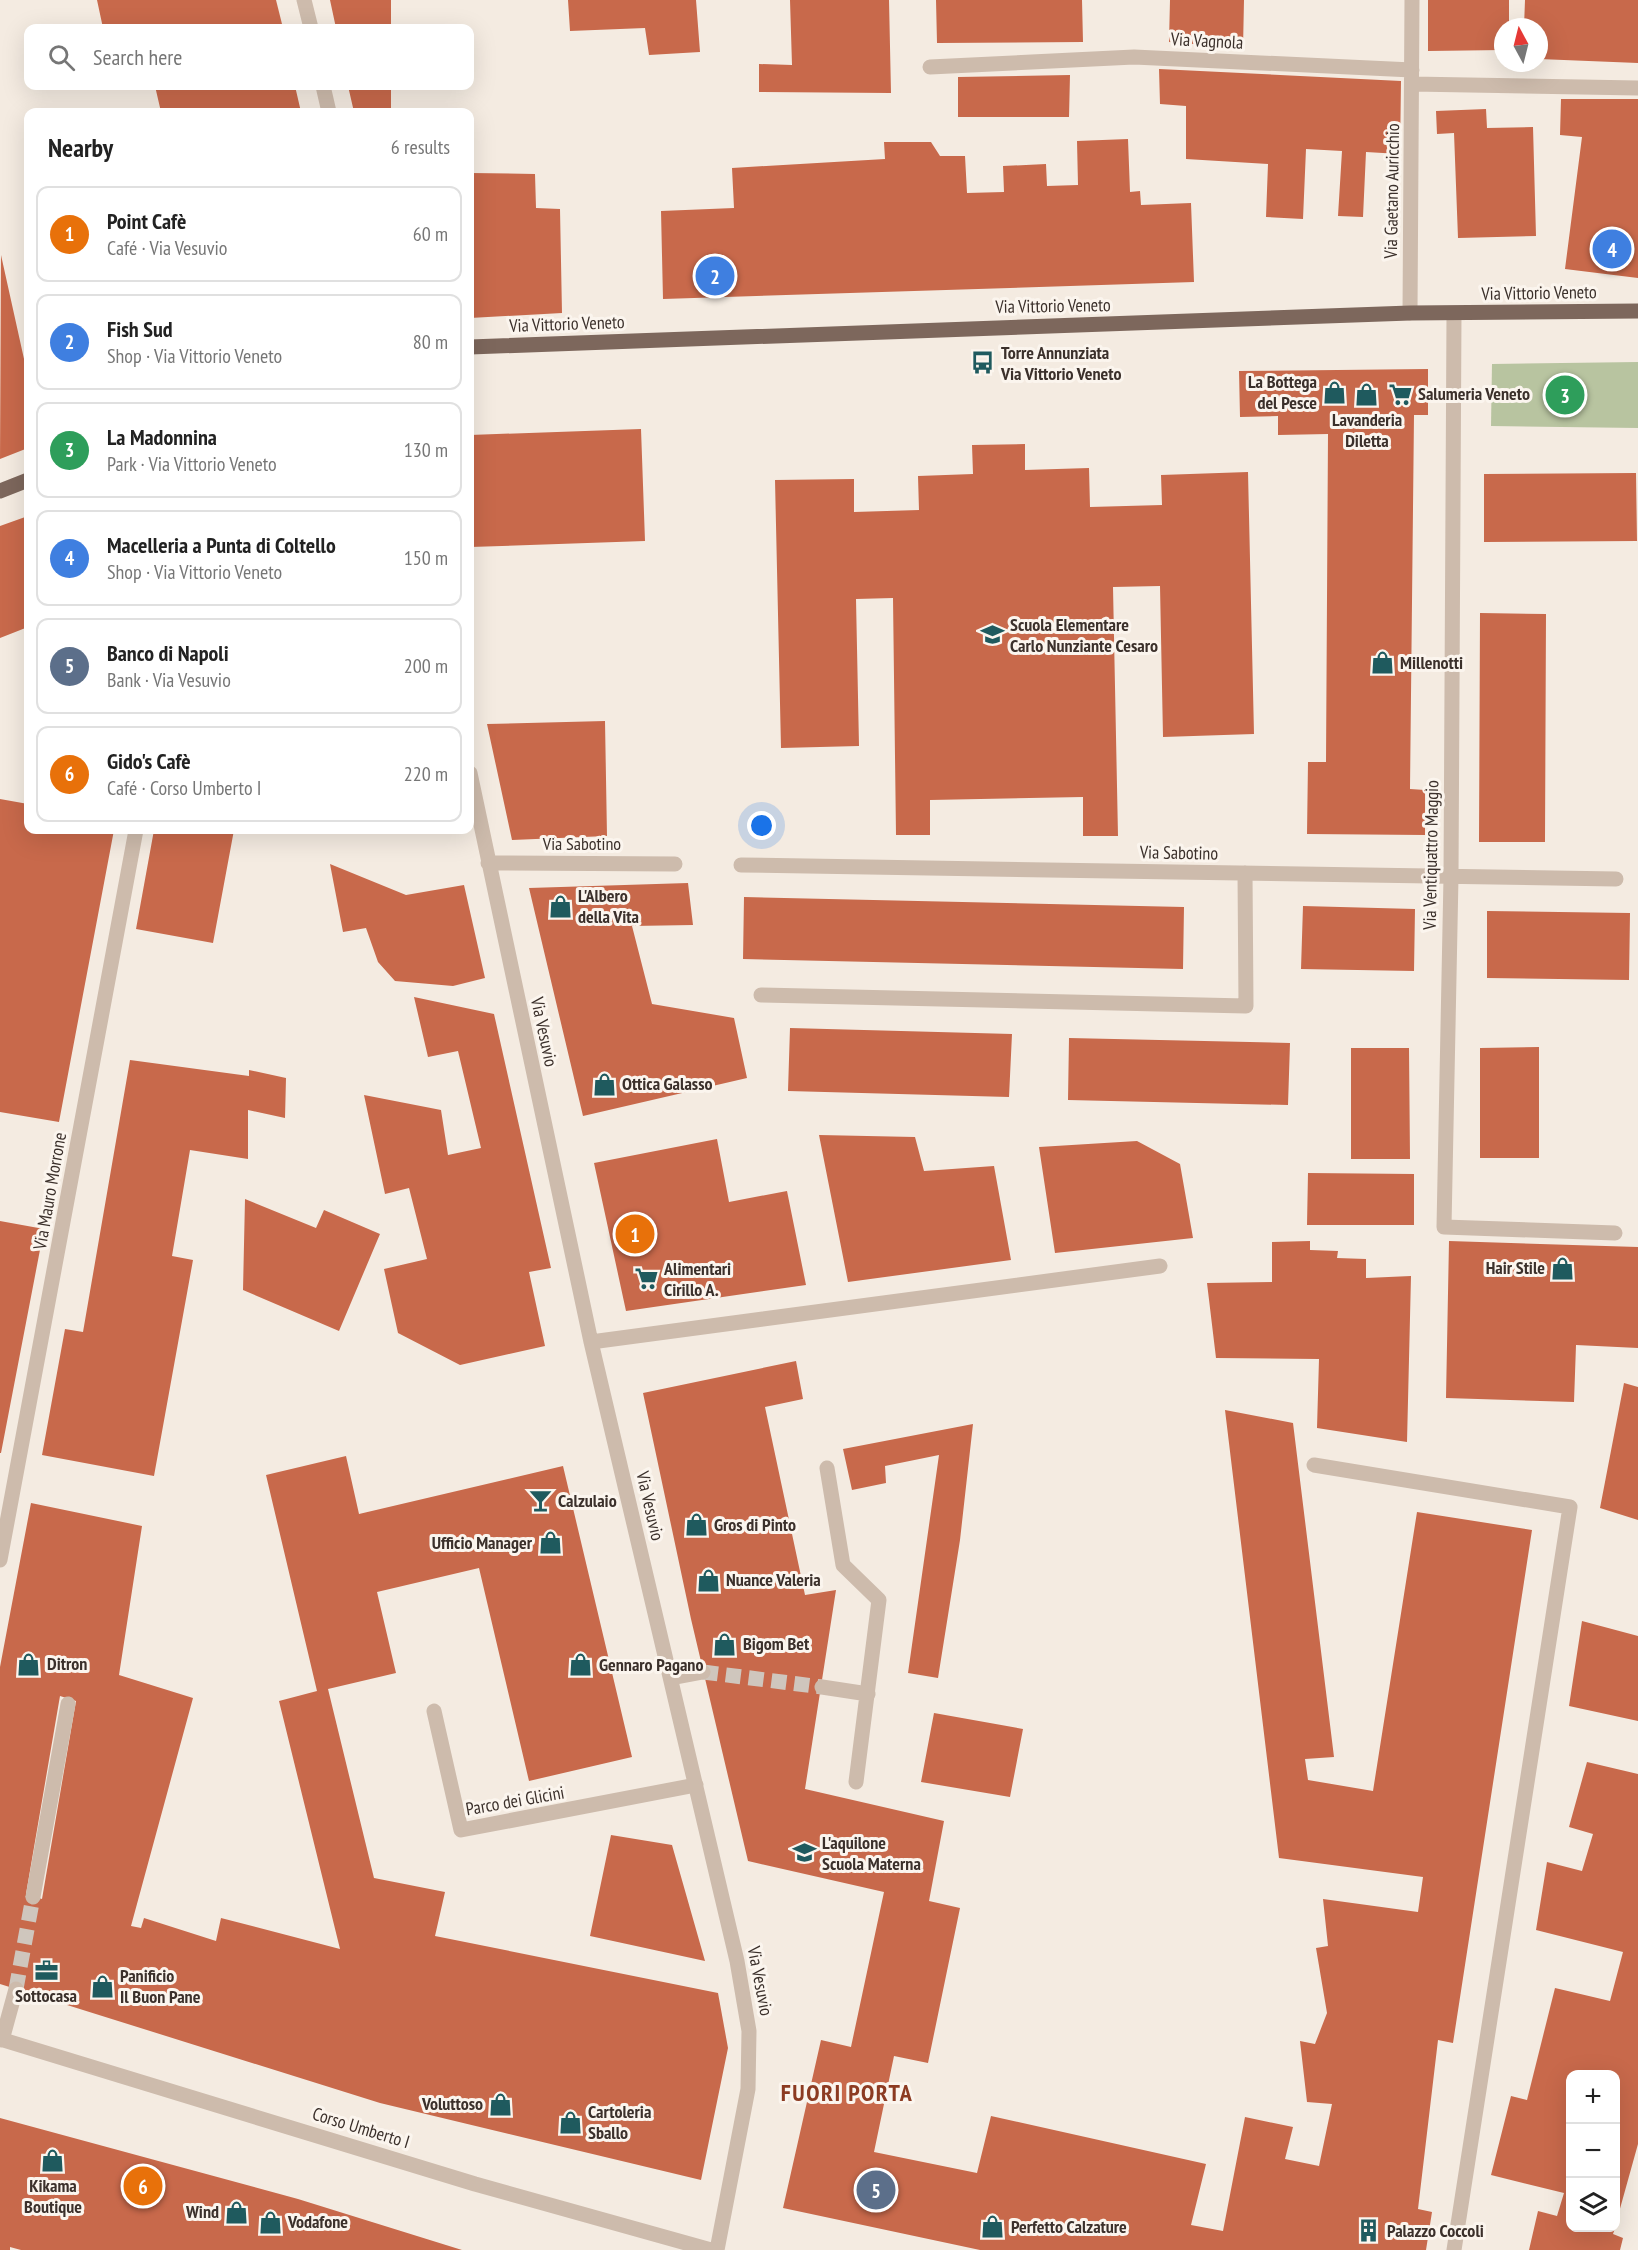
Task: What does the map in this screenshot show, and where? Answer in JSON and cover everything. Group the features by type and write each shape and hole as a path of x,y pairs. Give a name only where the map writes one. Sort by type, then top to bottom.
{"main road":[{"name":"Via Vittorio Veneto","path":"474,347 1410,314 1638,311"},
{"path":"0,491 24,482"}],"street":[{"path":"304,0 310,24"},
{"path":"1412,0 1412,77"},
{"name":"Via Vagnola","path":"930,67 1134,57 1412,77 1638,88"},
{"name":"Via Gaetano Auricchio","path":"1410,314 1412,77"},
{"path":"324,90 328,108"},
{"name":"Via Ventiquattro Maggio","path":"1454,314 1451,877 1444,1227 1615,1233"},
{"name":"Via Vesuvio","path":"474,792 591,1342 737,1961 749,2031 748,2089 717,2250"},
{"name":"Via Mauro Morrone","path":"0,1560 135,834"},
{"name":"Via Sabotino","path":"488,863 675,864"},
{"name":"Via Sabotino","path":"741,865 1616,879"},
{"path":"761,995 1246,1006 1245,873"},
{"path":"591,1342 1160,1266"},
{"path":"1314,1465 1570,1507 1454,2250"},
{"path":"827,1468 843,1565 879,1600 856,1782"},
{"path":"671,1678 703,1672"},
{"path":"822,1687 868,1694"},
{"path":"33,1897 68,1704"},
{"name":"Parco dei Glicini","path":"434,1711 461,1830 696,1785"},
{"path":"1,2039 16,1989"},
{"name":"Corso Umberto I","path":"1,2039 475,2184 711,2250"}],"green space":[{"path":"1638,362 1638,428 1491,426 1492,364"}],"building":[{"path":"97,0 276,0 282,24 102,24"},
{"path":"330,0 391,0 391,24 335,24"},
{"path":"568,0 696,0 700,52 649,55 645,28 570,31"},
{"path":"790,0 889,0 891,93 759,92 759,64 792,65"},
{"path":"936,0 1082,0 1083,42 937,43"},
{"path":"1170,0 1244,0 1243,48 1169,42"},
{"path":"1428,0 1509,0 1509,18 1494,18 1494,50 1428,51"},
{"path":"1525,0 1638,0 1638,63 1548,59 1548,18 1524,18"},
{"path":"1159,69 1401,81 1400,154 1366,152 1363,217 1338,216 1342,151 1306,149 1303,219 1266,217 1268,164 1186,159 1186,106 1160,104"},
{"path":"1070,75 1069,117 958,117 958,77"},
{"path":"156,90 296,90 300,108 160,108"},
{"path":"349,90 391,90 391,108 353,108"},
{"path":"1561,99 1638,99 1638,278 1565,269 1582,137 1560,135"},
{"path":"1486,109 1487,128 1533,127 1536,236 1458,238 1454,133 1437,134 1436,111"},
{"path":"1128,139 1130,192 1140,191 1141,205 1191,203 1194,282 663,299 661,211 734,208 732,168 885,159 884,142 931,142 940,156 965,156 967,193 1004,192 1003,166 1046,164 1047,186 1078,185 1077,141"},
{"path":"474,173 535,174 536,208 560,209 562,313 474,318"},
{"path":"1,255 24,359 24,450 0,459"},
{"path":"1428,369 1428,415 1414,415 1410,789 1425,790 1425,835 1307,834 1308,762 1326,762 1328,434 1278,435 1278,416 1240,417 1239,371"},
{"path":"641,429 645,541 474,547 474,435"},
{"path":"1025,444 1025,470 1089,468 1090,507 1162,505 1161,475 1248,472 1254,734 1163,737 1160,586 1113,587 1118,836 1083,836 1083,797 930,800 930,835 896,835 893,598 856,599 859,746 781,748 775,480 854,479 854,512 919,510 918,476 973,474 972,445"},
{"path":"1636,473 1637,541 1484,542 1484,474"},
{"path":"24,517 24,629 0,638 0,526"},
{"path":"1480,613 1546,614 1545,842 1479,842"},
{"path":"605,721 607,836 512,840 487,724"},
{"path":"0,799 24,803 24,834 113,834 59,1122 0,1112"},
{"path":"153,834 233,834 213,943 136,929"},
{"path":"330,864 406,895 464,885 485,978 453,986 395,981 378,962 366,928 343,932"},
{"path":"688,883 693,925 632,926 652,1004 734,1018 747,1078 583,1116 529,888"},
{"path":"744,897 1184,907 1183,969 743,959"},
{"path":"1303,906 1415,909 1414,971 1301,969"},
{"path":"1487,911 1630,913 1629,980 1487,978"},
{"path":"414,997 494,1014 551,1268 529,1272 545,1346 460,1365 398,1333 384,1269 427,1259 409,1188 385,1194 364,1095 441,1110 448,1155 481,1148 458,1051 428,1057"},
{"path":"790,1028 1012,1034 1009,1097 788,1091"},
{"path":"1069,1038 1290,1043 1288,1105 1068,1100"},
{"path":"1539,1047 1539,1158 1480,1158 1480,1048"},
{"path":"1351,1048 1409,1048 1410,1159 1351,1159"},
{"path":"130,1060 249,1076 249,1070 286,1078 285,1118 248,1110 248,1159 190,1150 172,1256 193,1260 154,1476 42,1455 65,1329 83,1332"},
{"path":"819,1135 915,1137 924,1171 994,1166 1011,1260 848,1282"},
{"path":"717,1139 729,1202 787,1191 806,1285 626,1311 594,1163"},
{"path":"1137,1141 1180,1164 1193,1238 1055,1253 1039,1147"},
{"path":"1308,1173 1414,1174 1414,1225 1307,1225"},
{"path":"245,1199 316,1228 324,1210 380,1234 339,1331 243,1290"},
{"path":"0,1221 44,1229 1,1453 0,1453"},
{"path":"1310,1241 1310,1250 1338,1251 1337,1258 1366,1259 1366,1278 1411,1276 1407,1442 1317,1428 1319,1359 1216,1358 1207,1283 1272,1282 1272,1242"},
{"path":"1449,1241 1638,1247 1638,1348 1576,1345 1574,1402 1446,1398"},
{"path":"796,1361 803,1399 765,1407 805,1595 836,1590 805,1789 944,1821 929,1901 960,1908 928,2063 894,2056 874,2152 977,2173 991,2116 1206,2164 1191,2225 1223,2231 1245,2117 1293,2127 1285,2159 1319,2166 1332,2104 1307,2102 1300,2041 1315,2044 1327,2013 1316,1948 1328,1946 1323,1899 1418,1912 1423,1877 1279,1858 1225,1410 1293,1423 1334,1757 1305,1759 1308,1780 1373,1791 1417,1512 1532,1530 1453,2043 1438,2040 1418,2209 1432,2212 1426,2250 980,2250 783,2208 821,2040 851,2047 884,1892 748,1861 691,1619 643,1393"},
{"path":"1624,1383 1638,1387 1638,1520 1600,1508"},
{"path":"973,1424 960,1540 938,1678 908,1673 939,1455 885,1466 886,1483 852,1490 843,1449"},
{"path":"346,1456 359,1514 563,1466 632,1757 529,1781 479,1568 377,1592 396,1673 328,1689 374,1878 445,1892 435,1936 718,1993 728,2048 701,2180 380,2103 0,1984 0,1667 31,1503 142,1526 119,1675 193,1698 131,1926 141,1928 144,1918 216,1941 221,1918 340,1949 279,1701 317,1691 266,1475","holes":["60,1696 76,1701 42,1899 26,1894"]},
{"path":"1582,1621 1638,1636 1638,1721 1569,1706"},
{"path":"934,1713 1023,1729 1010,1797 921,1782"},
{"path":"1587,1762 1638,1774 1638,2144 1620,2209 1620,2070 1566,2070 1566,2232 1614,2232 1613,2234 1623,2238 1620,2250 1529,2250 1538,2211 1557,2216 1564,2193 1491,2175 1511,2096 1527,2100 1555,1988 1610,2001 1623,1952 1536,1930 1547,1862 1582,1871 1593,1834 1569,1827"},
{"path":"611,1835 672,1845 705,1961 590,1936"},
{"path":"0,2118 298,2199 462,2250 21,2250 10,2247 10,2250 0,2250"}],"tunnel":[{"path":"703,1672 822,1687"},
{"path":"16,1989 33,1897"}],"place":[{"name":"Macelleria a Punta di Coltello","path":"1612,249"},
{"name":"Fish Sud","path":"715,276"},
{"name":"Torre Annunziata Via Vittorio Veneto","path":"983,363"},
{"name":"La Bottega del Pesce","path":"1335,392"},
{"name":"Lavanderia Diletta","path":"1367,394"},
{"name":"Salumeria Veneto","path":"1400,394"},
{"name":"La Madonnina","path":"1565,395"},
{"name":"Scuola Elementare Carlo Nunziante Cesaro","path":"992,635"},
{"name":"Millenotti","path":"1382,663"},
{"name":"L'Albero della Vita","path":"560,906"},
{"name":"Ottica Galasso","path":"604,1084"},
{"name":"Point Cafè","path":"635,1234"},
{"name":"Hair Stile","path":"1563,1268"},
{"name":"Alimentari Cirillo A.","path":"646,1279"},
{"name":"Calzulaio","path":"540,1501"},
{"name":"Gros di Pinto","path":"696,1525"},
{"name":"Ufficio Manager","path":"550,1543"},
{"name":"Nuance Valeria","path":"708,1580"},
{"name":"Bigom Bet","path":"725,1644"},
{"name":"Ditron","path":"29,1664"},
{"name":"Gennaro Pagano","path":"581,1665"},
{"name":"L'aquilone Scuola Materna","path":"804,1853"},
{"name":"Sottocasa","path":"46,1970"},
{"name":"Panificio Il Buon Pane","path":"102,1986"},
{"name":"Voluttoso","path":"501,2104"},
{"name":"Cartoleria Sballo","path":"570,2122"},
{"name":"Kikama Boutique","path":"53,2160"},
{"name":"Gido's Cafè","path":"143,2186"},
{"name":"Banco di Napoli","path":"876,2190"},
{"name":"Wind","path":"237,2212"},
{"name":"Vodafone","path":"270,2222"},
{"name":"Perfetto Calzature","path":"993,2227"},
{"name":"Palazzo Coccoli","path":"1369,2231"}],"district":[{"name":"FUORI PORTA","path":"847,2093"}]}
